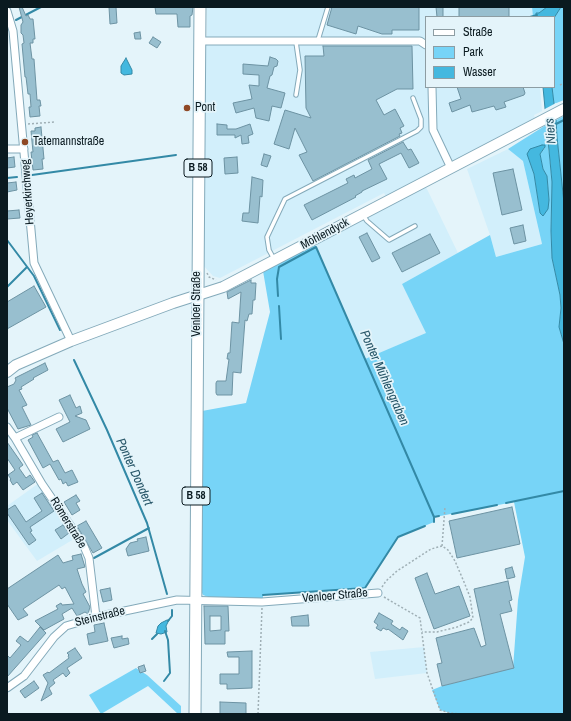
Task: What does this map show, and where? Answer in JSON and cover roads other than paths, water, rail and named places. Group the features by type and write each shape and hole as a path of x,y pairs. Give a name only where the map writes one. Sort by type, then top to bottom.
{"main road":[{"name":"Venloer Straße","path":"195,714 200,7"}],"street":[{"name":"Heyerkirchweg","path":"7,11 13,31 34,263 71,341"},
{"path":"200,41 420,41 425,44"},
{"path":"432,88 433,130 451,168"},
{"name":"Möhlendyck","path":"197,296 223,287 564,109"},
{"path":"7,149 24,149"},
{"path":"7,372 16,365 71,341 173,303 197,296"},
{"path":"16,438 59,417"},
{"name":"Römerstraße","path":"7,427 16,438 42,484 83,544 88,558 96,617"},
{"name":"Venloer Straße","path":"195,601 262,602 378,593"},
{"name":"Steinstraße","path":"7,688 24,676 54,637 66,626 96,617 176,600 195,601"}],"lane":[{"path":"318,40 328,7"},
{"path":"296,40 300,70 296,95"},
{"path":"274,260 269,250 267,237 285,199 417,131 421,127 421,119 413,98"},
{"path":"363,214 367,221 389,240 415,226"}],"water":[{"path":"547,7 561,7 555,16 536,16 536,13 539,13"},
{"path":"126,58 132,70 132,74 124,75 121,73 121,66"},
{"name":"Niers","path":"543,88 552,88 564,203 564,344 559,327 561,308 560,295 552,258 552,182"},
{"path":"545,145 545,147 540,154 543,169 547,176 549,200 548,209 543,216 540,213 534,174 527,154 530,149"},
{"path":"169,620 166,626 167,632 161,634 156,633 158,626 161,623"}],"waterway":[{"path":"16,20 41,7"},
{"name":"Niers","path":"554,125 564,120"},
{"path":"32,175 176,155"},
{"path":"7,178 17,177"},
{"name":"Ponter Dondert","path":"7,240 34,276 60,330"},
{"name":"Ponter Mühlengraben","path":"278,296 277,279 279,267 316,247 434,517"},
{"path":"7,287 27,267"},
{"path":"279,306 281,339"},
{"name":"Ponter Dondert","path":"74,360 107,430 147,523 167,594"},
{"path":"506,503 564,491"},
{"path":"452,514 497,505"},
{"name":"Ponter Mühlengraben","path":"434,522 434,517 439,516"},
{"path":"263,595 365,588 398,537 425,526"},
{"path":"94,558 149,528"},
{"name":"Ponter Dondert","path":"168,621 172,616 172,610"},
{"name":"Ponter Dondert","path":"164,681 170,673 168,640 165,631"},
{"path":"152,639 157,634"}],"place":[{"name":"Pont","path":"187,108"},
{"name":"Tatemannstraße","path":"25,142"}]}
